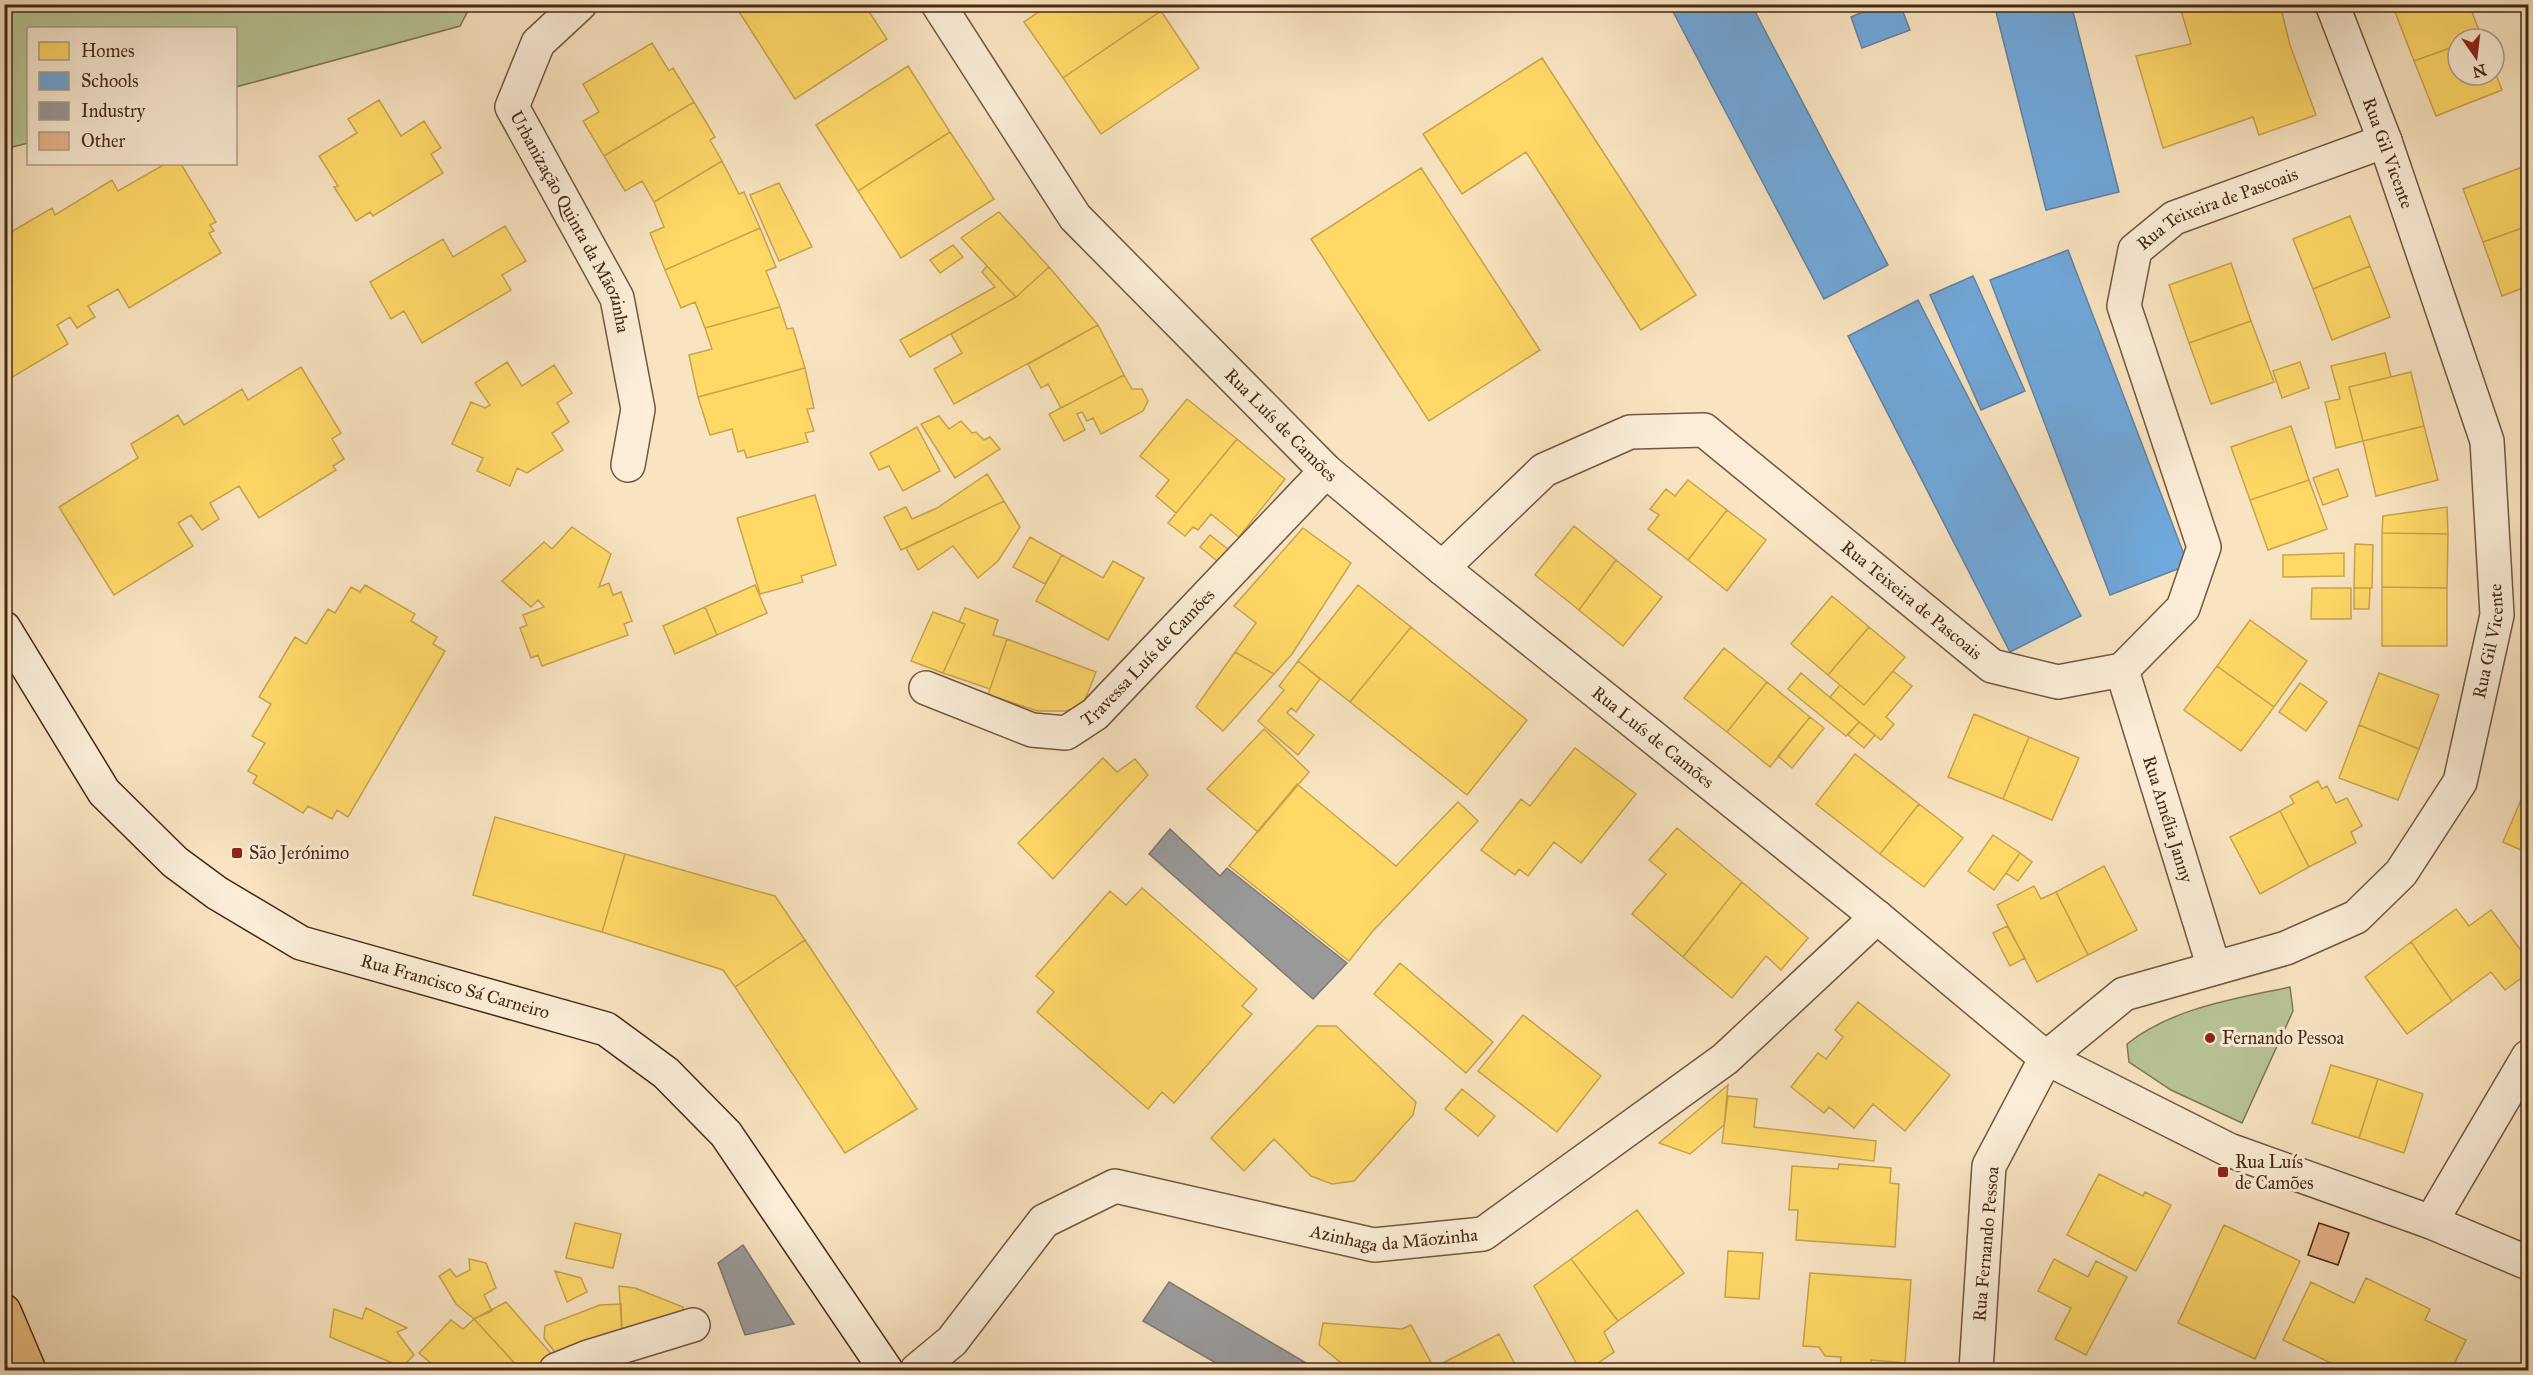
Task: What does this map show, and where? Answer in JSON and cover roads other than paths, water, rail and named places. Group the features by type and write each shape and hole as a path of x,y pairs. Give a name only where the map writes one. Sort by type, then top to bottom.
{"main road":[{"path":"4,1311 29,1371"}],"street":[{"name":"Urbanização Quinta da Mãozinha","path":"580,4 538,44 512,107 617,298 638,409 628,465"},
{"name":"Rua Luís de Camões","path":"938,4 1075,218 1326,471 1442,568 1877,917 2046,1058 2229,1150 2431,1222 2529,1263"},
{"name":"Rua Gil Vicente","path":"2046,1058 2124,994 2286,948 2355,917 2402,873 2460,782 2497,615 2487,441 2385,141 2332,4"},
{"name":"Rua Teixeira de Pascoais","path":"1442,568 1544,470 1630,432 1704,430 1992,666 2058,682 2122,670 2183,608 2204,547 2124,306 2135,250 2174,218 2385,141"},
{"name":"Travessa Luís de Camões","path":"926,688 1032,730 1066,732 1095,714 1326,471"},
{"name":"Rua Francisco Sá Carneiro","path":"4,628 15,667 104,792 175,862 217,893 301,943 606,1029 666,1073 726,1134 886,1371"},
{"name":"Rua Amélia Janny","path":"2122,670 2214,968"},
{"name":"Azinhaga da Mãozinha","path":"917,1371 952,1341 1044,1221 1115,1186 1374,1245 1483,1234 1725,1059 1877,917"},
{"path":"2431,1222 2529,1057"},
{"name":"Rua Fernando Pessoa","path":"1976,1371 1989,1166 2046,1058"},
{"path":"556,1371 588,1357 693,1325"}],"place":[{"name":"São Jerónimo","path":"237,853"},
{"name":"Fernando Pessoa","path":"2210,1038"},
{"name":"Rua Luís de Camões","path":"2223,1172"}]}
